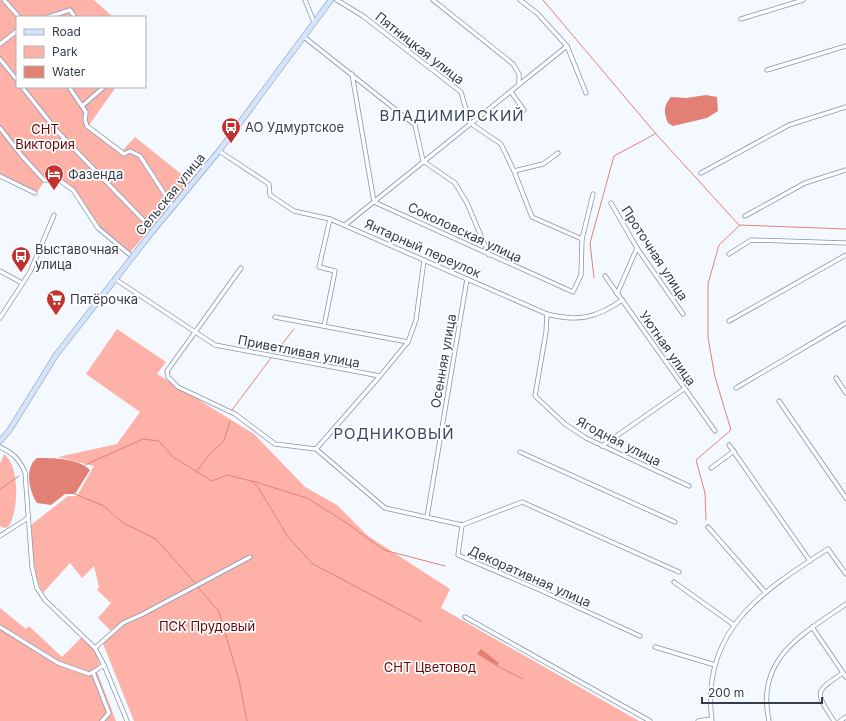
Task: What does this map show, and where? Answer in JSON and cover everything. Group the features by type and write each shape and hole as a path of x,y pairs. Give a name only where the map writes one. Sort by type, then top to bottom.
{"street":[{"path":"4,0 19,16"},
{"path":"305,0 314,22"},
{"name":"Сельская улица","path":"0,441 9,431 56,355 115,279 219,151 331,0"},
{"name":"Пятницкая улица","path":"337,0 362,16 461,92 470,123"},
{"path":"433,0 513,64 519,74 519,85"},
{"path":"520,0 537,13 566,46 586,93"},
{"path":"741,19 804,0"},
{"path":"51,16 70,10 74,16"},
{"path":"0,44 16,32"},
{"path":"304,36 416,125 423,161 455,182 467,203 489,255"},
{"path":"345,225 566,46"},
{"path":"767,70 846,46"},
{"path":"0,59 16,79"},
{"path":"352,74 374,202"},
{"path":"23,88 57,131 150,227"},
{"path":"70,88 86,112 85,120 87,126 124,154 130,151 140,156 173,207"},
{"path":"82,106 103,88"},
{"path":"511,92 524,110"},
{"path":"701,173 789,125 846,107"},
{"path":"470,123 501,144 532,217 582,239"},
{"path":"0,128 22,156 44,180 49,180 52,175 73,190 98,228 129,254"},
{"name":"Янтарный переулок","path":"219,151 269,184 270,195 294,211 330,219 345,225 547,314 577,319 591,317 606,311 622,300"},
{"path":"514,172 543,164 558,153"},
{"path":"745,216 805,183 846,170"},
{"path":"0,176 35,193"},
{"name":"Соколовская улица","path":"374,202 573,292 581,275 582,239 593,194"},
{"name":"Проточная улица","path":"611,203 637,248 683,314"},
{"path":"0,318 33,266 54,215"},
{"path":"324,326 335,271 319,267 330,219"},
{"path":"729,254 751,240 846,243"},
{"path":"617,294 637,248"},
{"path":"729,321 846,255"},
{"path":"316,449 408,342 416,320 424,260"},
{"path":"241,268 167,371 168,377 178,387 235,414 275,444 316,449 385,508 462,525 522,502 679,572"},
{"path":"0,272 22,283"},
{"name":"Уютная улица","path":"605,276 714,431"},
{"path":"115,279 195,332"},
{"name":"Осенняя улица","path":"427,517 467,279"},
{"name":"Ягодная улица","path":"547,314 546,332 535,396 570,428 602,446 689,486"},
{"path":"275,317 408,342"},
{"path":"736,388 846,323"},
{"name":"Приветливая улица","path":"195,332 214,345 380,376"},
{"path":"836,378 846,393"},
{"path":"602,446 684,389"},
{"path":"779,401 846,498"},
{"path":"729,445 810,561"},
{"path":"0,447 14,455 20,461 25,472 32,567 36,588 45,600 95,648 104,665 127,721"},
{"path":"520,452 675,522"},
{"path":"711,468 734,452"},
{"path":"0,536 28,518"},
{"name":"Декоративная улица","path":"462,525 458,555 540,590 640,636"},
{"path":"708,527 765,592"},
{"path":"698,721 712,720 710,693 722,646 734,625 748,607 765,592 828,549 844,568 846,574"},
{"path":"95,648 106,640 123,623 141,615 250,557"},
{"path":"674,582 734,625"},
{"path":"769,721 767,708 768,690 774,667 790,644 846,604"},
{"path":"465,617 650,721"},
{"path":"0,627 58,663 89,674 104,665"},
{"path":"812,628 845,675 823,687 819,695 821,702 834,721"},
{"path":"655,647 716,665"},
{"path":"93,672 109,713 102,721"},
{"path":"840,721 846,717"}],"green space":[{"name":"СНТ Виктория","path":"0,0 94,0 112,16 16,16 16,88 115,88 89,125 123,150 135,137 190,181 173,203 170,201 162,210 164,212 128,255 96,229 72,191 58,181 44,182 35,195 0,178"},
{"path":"117,329 166,362 157,374 254,434 305,487 337,505 368,536 450,589 441,608 639,721 134,721 102,641 112,632 98,618 111,603 97,590 99,587 94,566 82,578 70,563 43,593 39,585 35,568 31,525 68,496 77,496 94,466 58,457 117,444 140,412 86,374"},
{"path":"4,454 13,468 16,501 12,520 8,527 4,528 0,526 0,464"},
{"path":"0,608 26,629 29,626 62,657 82,637 94,650 100,664 96,669 116,721 0,721"}],"water":[{"path":"706,95 717,97 718,111 707,118 673,126 668,123 665,107 671,97 686,98"},
{"path":"37,458 72,461 85,466 90,470 75,494 65,494 51,505 37,503 30,486 29,473 30,467"},
{"path":"481,649 499,663 497,666 477,654"}],"waterway":[{"path":"543,0 656,134 739,225 846,229"},
{"path":"594,278 590,243 614,156 655,134"},
{"path":"706,520 705,493 696,460 731,430 715,377 708,338 708,284 719,245 739,226"},
{"path":"275,353 294,329"},
{"path":"232,410 271,358"},
{"path":"196,472 210,454 224,441 230,421"},
{"path":"85,465 143,439 159,441 173,457 212,481 227,475 251,481 258,487 288,537 313,564 421,621"},
{"path":"0,489 19,476"},
{"path":"252,481 307,498 345,522 384,550 445,566"},
{"path":"75,494 104,506 123,523 156,539 196,584"},
{"path":"198,587 219,612 239,680 247,721"},
{"path":"497,666 523,679"}],"place":[{"name":"АО Удмуртское","path":"231,144"},
{"name":"Фазенда","path":"54,191"},
{"name":"Выставочная улица","path":"21,273"},
{"name":"Пятёрочка","path":"56,316"}],"district":[{"name":"ВЛАДИМИРСКИЙ","path":"452,116"},
{"name":"РОДНИКОВЫЙ","path":"394,434"}],"park label":[{"name":"ПСК Прудовый","path":"207,626"},
{"name":"СНТ Цветовод","path":"430,667"}]}
